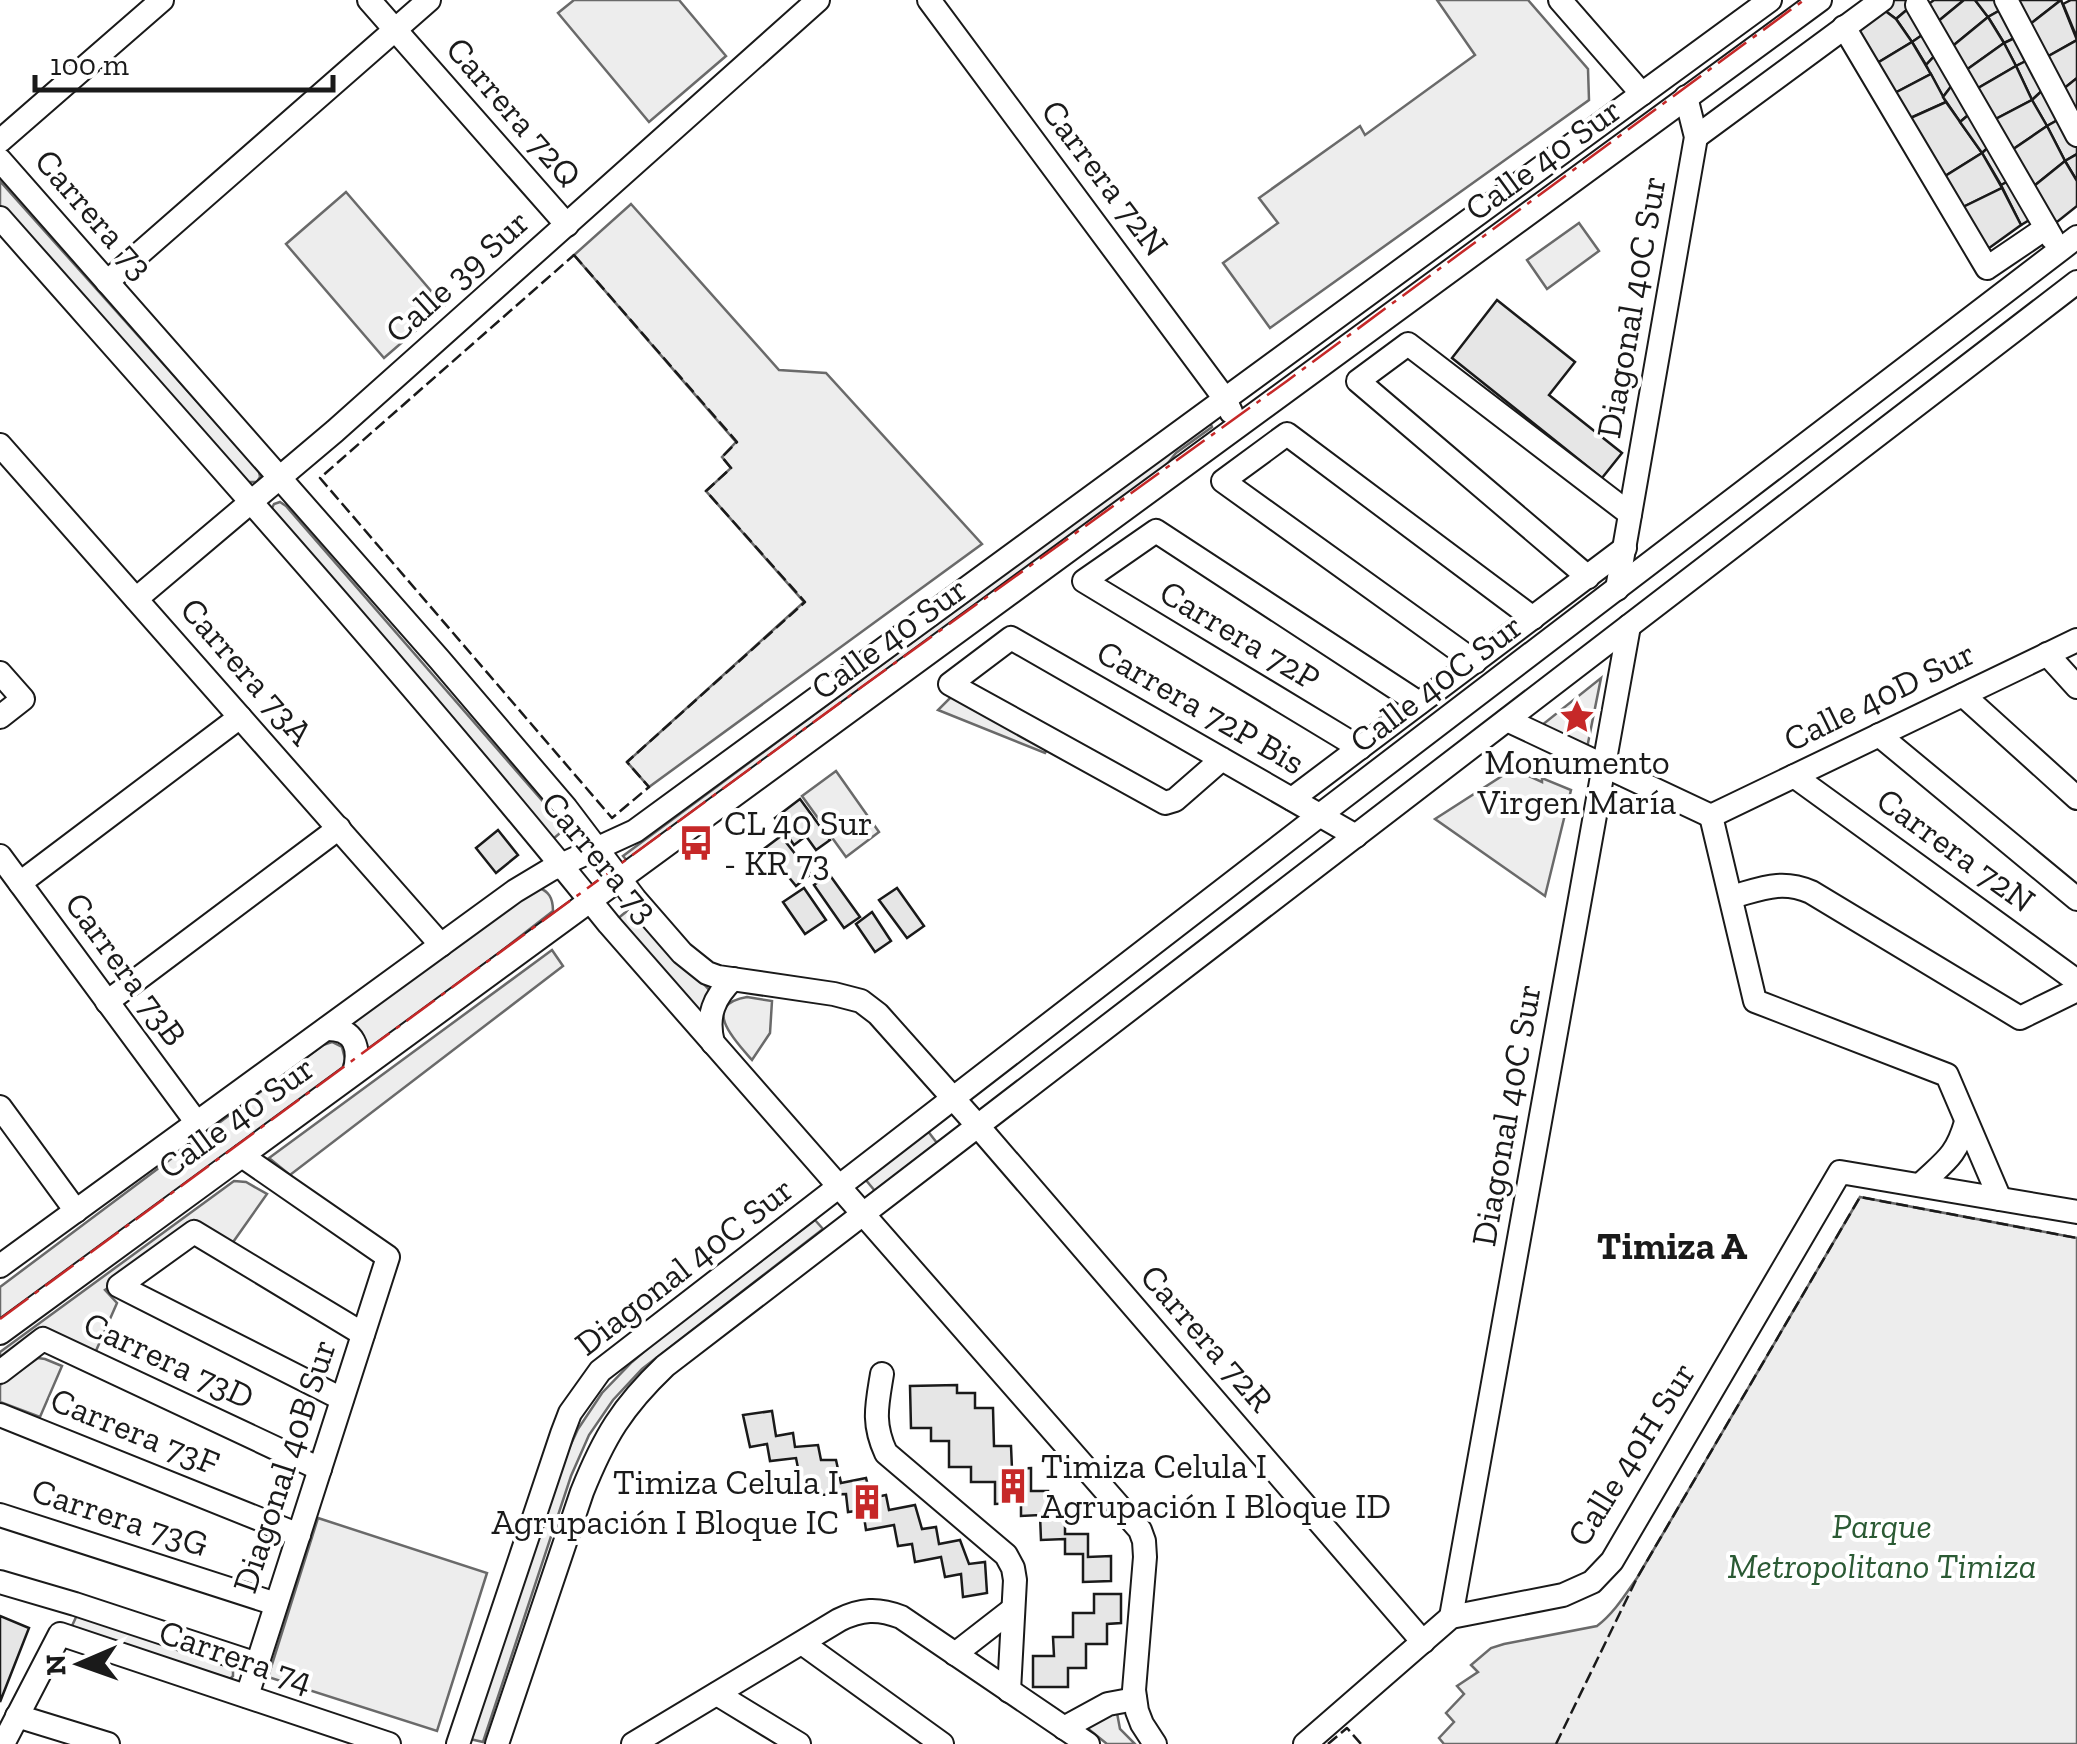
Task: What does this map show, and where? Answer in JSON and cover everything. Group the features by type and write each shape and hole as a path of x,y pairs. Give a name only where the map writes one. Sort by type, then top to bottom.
{"street":[{"path":"0,141 162,0"},
{"name":"Carrera 72Q","path":"369,0 566,225"},
{"path":"107,282 430,0"},
{"name":"Calle 39 Sur","path":"136,598 280,478 818,0"},
{"name":"Carrera 72N","path":"929,0 1224,399 1234,428"},
{"path":"1560,0 1642,94"},
{"name":"Calle 40 Sur","path":"0,1266 532,880 635,831 1770,0"},
{"name":"Calle 40 Sur","path":"0,1332 1820,0"},
{"path":"1696,136 1882,0"},
{"path":"2006,0 2077,135"},
{"path":"1917,5 2046,228 2068,243"},
{"path":"1844,28 1987,268 2046,228"},
{"name":"Diagonal 40C Sur","path":"1618,588 1696,136 1686,98"},
{"name":"Carrera 73","path":"0,160 439,659 566,808 635,899 694,963 718,977 861,1001 878,1014 977,1125"},
{"name":"Carrera 73","path":"0,218 1140,1530 1145,1557 1135,1699"},
{"name":"Calle 40C Sur","path":"840,1186 2068,243"},
{"name":"Calle 40C Sur","path":"863,1213 2077,282"},
{"path":"1588,577 1358,381 1408,344 1630,514"},
{"path":"1224,399 1257,412"},
{"path":"1475,662 1223,481 1287,434 1534,618"},
{"name":"Carrera 73A","path":"0,444 441,945"},
{"path":"1730,502 1754,531"},
{"name":"Carrera 72P","path":"1360,748 1084,581 1156,531 1419,703"},
{"name":"Calle 40C Sur","path":"1292,799 1625,548"},
{"name":"Diagonal 40C Sur","path":"1452,1616 1630,626"},
{"name":"Calle 40 Sur","path":"1011,638 950,684 1165,803 1175,800 1222,758"},
{"name":"Carrera 72P Bis","path":"1011,638 1356,836"},
{"name":"Calle 40D Sur","path":"1711,816 2077,640"},
{"path":"2047,654 2077,688"},
{"path":"0,673 23,700 0,717"},
{"path":"1963,694 2077,798"},
{"path":"20,883 240,717"},
{"path":"1507,720 1711,816 1755,1001 1946,1075 2000,1198"},
{"path":"1879,735 2077,899"},
{"name":"Carrera 72N","path":"1794,776 2077,981"},
{"path":"107,1002 338,828"},
{"name":"Carrera 73B","path":"0,856 197,1123"},
{"path":"1730,897 1794,884 2020,1018 2077,990"},
{"path":"713,1042 713,1004 733,979"},
{"path":"326,1028 342,1030 354,1040 354,1073"},
{"path":"0,1107 76,1211"},
{"path":"1920,1186 1952,1156 1966,1122"},
{"name":"Carrera 72R","path":"977,1125 1423,1642"},
{"name":"Diagonal 40B Sur","path":"242,1156 388,1258 247,1696"},
{"name":"Calle 40H Sur","path":"1452,1616 1562,1596 1592,1582 1612,1561 1840,1172 1920,1186"},
{"name":"Diagonal 40C Sur","path":"458,1744 562,1434 585,1390 620,1353 840,1186"},
{"path":"1920,1186 2077,1212"},
{"name":"Diagonal 40C Sur","path":"497,1744 582,1492 596,1458 625,1408 665,1366 863,1213"},
{"path":"342,1399 119,1286 194,1232 363,1334"},
{"name":"Carrera 73D","path":"0,1372 43,1339 320,1469"},
{"path":"882,1374 876,1416 878,1435 886,1453 1011,1562 1015,1580 1009,1690"},
{"name":"Carrera 73F","path":"0,1415 298,1535"},
{"name":"Carrera 73G","path":"0,1515 276,1604"},
{"name":"Carrera 74","path":"0,1582 257,1664"},
{"path":"955,1654 1013,1609"},
{"path":"634,1744 849,1615 868,1610 901,1617 1088,1744"},
{"path":"1305,1744 1452,1616"},
{"name":"Carrera 74","path":"17,1716 60,1634 389,1744"},
{"path":"802,1642 942,1744"},
{"path":"717,1694 799,1744"},
{"path":"1064,1728 1108,1704 1135,1699 1142,1724 1155,1744"},
{"path":"2,1744 17,1716 108,1744"}],"green space":[{"path":"574,0 679,0 726,56 649,122 558,13"},
{"path":"1437,0 1528,0 1588,69 1589,100 1270,328 1223,263 1278,223 1259,198 1360,126 1365,135 1475,55"},
{"path":"0,181 259,471 257,482 247,482 0,206"},
{"path":"346,192 444,306 384,358 286,244"},
{"path":"631,204 779,370 826,373 982,544 649,787 627,762 804,602 706,491 731,468 722,457 736,442 574,255"},
{"path":"1579,223 1599,251 1547,289 1527,260"},
{"path":"1210,422 1212,427 1176,453 1157,477 629,863 623,856"},
{"path":"280,502 566,828 553,839 271,510"},
{"path":"1601,678 1587,748 1537,729"},
{"path":"951,697 1048,748 1045,753 938,710"},
{"path":"1513,769 1571,790 1545,896 1435,819"},
{"path":"836,771 879,832 846,857 802,796"},
{"path":"537,887 550,896 553,911 368,1054 348,1023"},
{"path":"632,907 712,993 701,1017 616,920"},
{"path":"552,950 563,966 290,1175 269,1158"},
{"path":"747,997 772,1001 770,1033 752,1060 731,1034 723,1015 733,1001"},
{"path":"332,1042 342,1047 342,1070 0,1322 0,1287"},
{"path":"927,1130 937,1143 875,1191 865,1179"},
{"path":"234,1181 246,1182 267,1194 231,1245 196,1225 105,1290 117,1303 95,1353 46,1332 0,1367 0,1352"},
{"name":"Parque Metropolitano Timiza","path":"1860,1197 2077,1238 2077,1744 1444,1744 1439,1738 1454,1722 1446,1713 1464,1694 1457,1686 1478,1672 1471,1665 1491,1648 1597,1626 1619,1604"},
{"path":"815,1220 823,1229 642,1369 613,1400 589,1435 571,1476 483,1742 470,1739 559,1470 578,1429 602,1393 632,1362"},
{"path":"38,1358 62,1366 40,1417 0,1402 0,1385"},
{"path":"318,1518 487,1573 437,1731 268,1677"},
{"path":"77,1615 229,1667 233,1676 230,1679 71,1628"},
{"path":"1117,1713 1120,1729 1135,1744 1107,1744 1086,1727 1089,1721"}],"building":[{"path":"1891,0 1916,2 1896,19 1880,7"},
{"path":"1934,0 1964,0 1936,23 1926,6"},
{"path":"1964,0 1975,0 1988,17 1949,49 1936,23"},
{"path":"1975,0 2001,0 2004,8 1988,17"},
{"path":"2015,0 2061,0 2029,25"},
{"path":"2061,0 2077,40 2045,58 2029,25"},
{"path":"2077,0 2077,38 2063,4"},
{"path":"1916,2 1928,31 1912,42 1896,19"},
{"path":"1880,7 1896,19 1912,42 1874,65 1852,28"},
{"path":"2004,8 2021,35 2004,43 1988,17"},
{"path":"1988,17 2004,43 1962,73 1949,49"},
{"path":"1928,31 1939,51 1926,65 1912,42"},
{"path":"2021,35 2032,58 2016,66 2004,43"},
{"path":"2077,40 2077,78 2062,90 2045,58"},
{"path":"1912,42 1931,74 1891,95 1874,65"},
{"path":"2004,43 2016,66 1973,91 1962,73"},
{"path":"1939,51 1956,80 1943,97 1926,65"},
{"path":"2032,58 2047,86 2032,100 2016,66"},
{"path":"2016,66 2032,100 1990,122 1973,91"},
{"path":"1931,74 1946,102 1906,120 1891,95"},
{"path":"2077,78 2077,109 2076,110 2062,90"},
{"path":"1956,80 1973,111 1960,122 1943,97"},
{"path":"2047,86 2063,117 2047,126 2032,100"},
{"path":"2032,100 2047,126 2009,152 1990,122"},
{"path":"1946,102 1982,153 1942,178 1906,120"},
{"path":"1973,111 1992,144 1982,153 1960,122"},
{"path":"2063,117 2077,143 2077,154 2065,161 2047,126"},
{"path":"2047,126 2065,161 2029,190 2009,152"},
{"path":"1992,144 2013,179 2001,185 1982,153"},
{"path":"1982,153 2002,188 1959,209 1942,178"},
{"path":"2077,154 2077,181 2065,161"},
{"path":"2065,161 2077,181 2077,206 2052,226 2029,190"},
{"path":"2013,179 2036,216 2021,225 2001,185"},
{"path":"2002,188 2021,225 1985,251 1959,209"},
{"path":"1497,300 1575,362 1549,395 1622,453 1602,478 1452,358"},
{"path":"800,799 830,840 816,850 806,836 794,845 775,818"},
{"path":"498,830 518,855 496,873 476,848"},
{"path":"781,836 811,874 796,886 765,848"},
{"path":"829,874 860,917 844,928 814,885"},
{"path":"804,888 826,920 805,934 783,902"},
{"path":"897,888 924,926 907,938 879,900"},
{"path":"872,912 891,941 875,952 856,924"},
{"name":"Timiza Celula I Agrupación I Bloque ID","path":"957,1385 957,1393 975,1393 975,1408 993,1408 994,1446 1011,1446 1012,1469 1031,1468 1031,1491 1048,1491 1048,1507 1065,1507 1065,1534 1088,1534 1088,1557 1111,1556 1111,1581 1083,1582 1083,1554 1065,1554 1065,1539 1041,1540 1040,1515 1021,1516 1021,1503 995,1504 995,1482 971,1482 971,1467 949,1467 949,1441 931,1441 931,1428 911,1428 910,1386"},
{"name":"Timiza Celula I Agrupación I Bloque IC","path":"772,1411 776,1436 793,1433 795,1447 818,1445 821,1460 836,1460 841,1483 866,1478 871,1498 886,1495 889,1510 915,1505 922,1529 936,1527 939,1544 960,1540 969,1564 985,1562 987,1593 963,1597 961,1574 945,1577 941,1557 915,1562 912,1544 898,1546 894,1525 866,1530 863,1510 848,1512 846,1494 817,1495 814,1478 800,1478 796,1458 770,1461 767,1444 750,1447 743,1415"},
{"name":"Timiza Celula I Agrupación I Bloque ID","path":"1094,1594 1121,1594 1121,1623 1107,1624 1107,1644 1086,1644 1086,1668 1068,1668 1068,1687 1033,1687 1033,1656 1054,1656 1053,1637 1073,1637 1073,1613 1094,1613"},
{"path":"0,1616 29,1628 0,1702"}],"fence":[{"path":"574,255 737,442 722,457 731,468 706,491 805,602 627,762 649,787 612,818 320,478 574,255"},
{"path":"1556,1744 1637,1578 1860,1197 2077,1238"},
{"path":"1328,1744 1347,1728 1361,1744"}],"power":[{"path":"0,1319 1804,0"}],"place":[{"name":"Monumento Virgen María","path":"1577,717"},
{"name":"CL 40 Sur - KR 73","path":"696,843"},
{"name":"Timiza Celula I Agrupación I Bloque ID","path":"1013,1486"},
{"name":"Timiza Celula I Agrupación I Bloque IC","path":"867,1502"}],"district":[{"name":"Timiza A","path":"1672,1246"}]}
